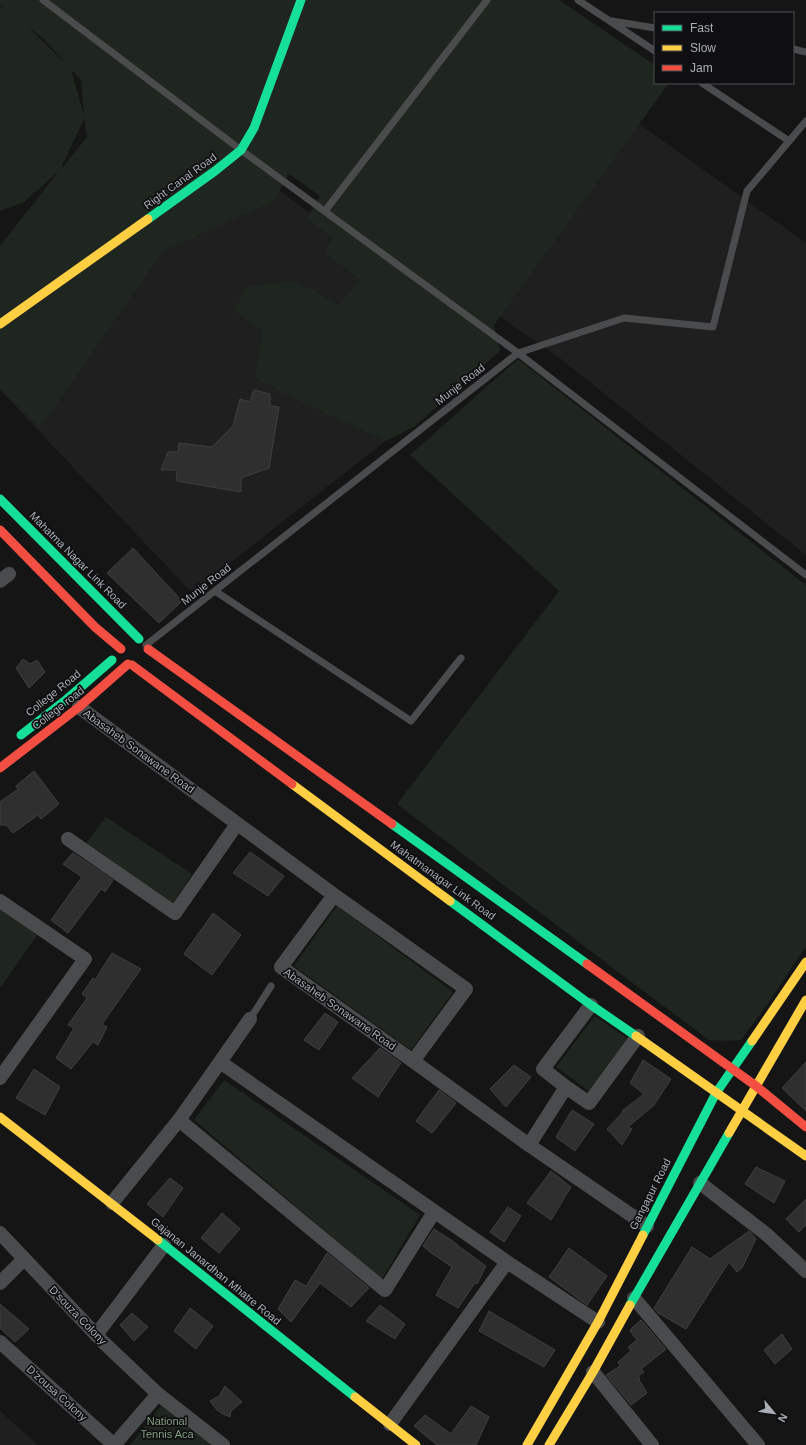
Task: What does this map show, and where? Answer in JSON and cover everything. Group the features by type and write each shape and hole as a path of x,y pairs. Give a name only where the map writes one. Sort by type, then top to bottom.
{"main road":[{"name":"Right Canal Road","path":"0,324 215,171 241,150 254,128 301,0"},
{"name":"Mahatma Nagar Link Road","path":"0,498 145,650"},
{"path":"0,530 95,627 121,651"},
{"path":"130,639 145,650 141,664 130,665 122,658 121,651 126,641 130,639"},
{"name":"Mahatmanagar Link Road","path":"145,650 756,1086 806,1127"},
{"name":"College Road","path":"12,741 67,700 121,651"},
{"name":"Mahatmanagar Link Road","path":"130,665 591,1005 638,1036 806,1156"},
{"name":"College road","path":"0,768 79,708 130,665"},
{"name":"Gangapur Road","path":"527,1445 598,1322 716,1093 806,962"},
{"path":"549,1445 593,1372 741,1111 806,1000"},
{"name":"Gajanan Janardhan Mhatre Road","path":"0,1117 112,1203 416,1445"}],"street":[{"name":"Abasaheb Sonawane Road","path":"79,708 334,895 466,989 413,1061"},
{"path":"68,839 175,913 237,824"},
{"name":"Abasaheb Sonawane Road","path":"334,895 281,967 529,1145 647,1226"},
{"path":"0,901 85,959 0,1078"},
{"path":"591,1005 543,1069 589,1103 638,1036"},
{"path":"112,1203 179,1120 250,1019"},
{"path":"220,1062 434,1212 598,1322"},
{"path":"529,1145 566,1087"},
{"path":"179,1120 385,1290 434,1212"},
{"path":"700,1183 766,1234 806,1271"},
{"name":"D'souza Colony","path":"0,1233 96,1335 158,1394"},
{"path":"96,1335 164,1245"},
{"path":"0,1282 24,1258"},
{"path":"390,1424 507,1262"},
{"path":"634,1298 758,1445"},
{"name":"D'zousa Colony","path":"0,1342 114,1445 158,1394"},
{"path":"593,1372 652,1445"},
{"path":"158,1394 223,1445"}],"lane":[{"path":"43,0 241,150 518,353 806,575"},
{"path":"325,211 487,0"},
{"path":"578,0 654,51"},
{"path":"608,20 654,28"},
{"path":"794,50 806,52"},
{"path":"704,84 789,141 806,121"},
{"name":"Munje Road","path":"145,650 215,590 518,353 624,318 713,327 747,191 789,141"},
{"path":"215,590 411,720 461,658"},
{"path":"250,1019 270,986"}],"shaded area":[{"path":"614,106 806,243 806,555 561,359 489,309"},
{"path":"240,162 500,351 192,593 0,390 0,332"},
{"path":"0,1411 38,1445 0,1445"}],"green space":[{"path":"0,0 559,0 654,64 654,84 668,84 494,325 500,351 414,427 386,441 295,399 255,377 263,331 234,311 247,287 291,281 314,291 339,305 360,280 325,253 332,238 307,218 320,196 289,174 274,201 163,251 40,428 0,389 0,246 59,171 24,202 0,211 0,7 4,9 0,6","holes":["27,26 44,39 66,64","71,70 81,80 84,115","84,119 87,137 63,167 62,166"]},
{"path":"518,359 806,585 806,946 767,1005 741,1040 709,1040 397,804 559,591 410,455"},
{"path":"106,817 192,874 173,903 86,843"},
{"path":"337,906 453,992 411,1050 294,966"},
{"path":"0,909 37,935 1,987 0,986"},
{"path":"595,1016 628,1039 590,1092 556,1067"},
{"path":"224,1080 420,1215 382,1279 194,1120"},
{"name":"National Tennis Aca","path":"163,1403 218,1445 130,1445"}],"building":[{"path":"254,390 270,394 270,406 279,407 269,468 241,478 241,492 177,481 176,470 161,470 168,452 178,452 179,443 212,447 233,426 240,399 250,402"},
{"path":"133,548 182,601 159,623 107,573"},
{"path":"23,659 30,664 37,660 45,672 29,688 16,668"},
{"path":"34,771 59,804 41,819 38,815 13,833 6,825 0,825 0,802 18,789 16,786"},
{"path":"250,852 284,876 268,896 233,873"},
{"path":"73,853 113,880 105,892 101,889 68,933 51,920 82,877 63,864"},
{"path":"213,913 241,935 212,975 184,954"},
{"path":"112,953 141,969 102,1024 107,1027 98,1045 93,1042 71,1069 56,1058 74,1028 68,1025 87,998 82,994 93,978 95,980"},
{"path":"325,1013 338,1022 319,1050 304,1040"},
{"path":"380,1048 401,1063 378,1097 352,1078"},
{"path":"643,1060 671,1079 654,1105 628,1127 632,1129 622,1145 607,1129 623,1112 622,1111 644,1094 630,1083"},
{"path":"806,1062 806,1111 782,1088"},
{"path":"514,1065 531,1077 506,1107 490,1089"},
{"path":"34,1069 60,1087 45,1115 16,1098"},
{"path":"439,1090 456,1103 432,1133 416,1121"},
{"path":"572,1110 594,1124 575,1151 556,1137"},
{"path":"756,1167 785,1181 774,1203 745,1184"},
{"path":"551,1171 571,1187 551,1220 527,1203"},
{"path":"170,1178 183,1188 163,1217 147,1204"},
{"path":"806,1199 806,1225 799,1232 786,1219"},
{"path":"508,1207 521,1216 504,1242 490,1232"},
{"path":"222,1213 240,1229 219,1253 201,1238"},
{"path":"434,1229 486,1266 477,1284 475,1283 458,1308 436,1295 452,1267 423,1246"},
{"path":"749,1231 756,1239 742,1268 737,1272 729,1262 686,1329 658,1313 654,1308 692,1247 710,1259"},
{"path":"569,1248 607,1276 587,1305 549,1277"},
{"path":"327,1253 369,1288 351,1307 320,1283 291,1322 278,1309 295,1280 306,1286"},
{"path":"0,1304 29,1329 15,1342 0,1328"},
{"path":"380,1305 405,1324 395,1339 366,1321"},
{"path":"190,1308 213,1326 196,1349 174,1331"},
{"path":"489,1311 555,1350 544,1367 479,1331"},
{"path":"132,1313 148,1327 134,1341 120,1325"},
{"path":"641,1320 666,1349 641,1369 644,1372 638,1376 640,1379 639,1380 647,1393 631,1405 606,1375 620,1366 618,1362 631,1351 628,1347 637,1340 630,1331"},
{"path":"782,1334 792,1349 775,1364 764,1350"},
{"path":"225,1386 242,1402 231,1411 230,1417 217,1410 210,1401 219,1396"},
{"path":"471,1406 489,1417 476,1445 437,1445 414,1426 425,1415 451,1434"}],"traffic: fast":[{"path":"148,219 215,171 241,150 254,128 301,0"},
{"path":"0,499 139,639"},
{"path":"21,735 67,699 112,660"},
{"path":"392,824 587,964"},
{"path":"450,901 591,1005 636,1036"},
{"path":"643,1235 716,1093 752,1041"},
{"path":"630,1305 729,1133"},
{"path":"158,1240 355,1397"}],"traffic: slow":[{"path":"0,324 148,219"},
{"path":"292,784 450,901"},
{"path":"752,1041 806,962"},
{"path":"729,1133 806,1000"},
{"path":"636,1036 806,1156"},
{"path":"0,1117 158,1240"},
{"path":"527,1445 598,1322 643,1235"},
{"path":"549,1445 593,1372 630,1305"},
{"path":"355,1397 416,1445"}],"traffic: jam":[{"path":"0,530 95,627 121,649"},
{"path":"148,649 392,824"},
{"path":"0,768 79,707 128,664"},
{"path":"132,665 292,784"},
{"path":"587,964 756,1086 806,1127"}]}
